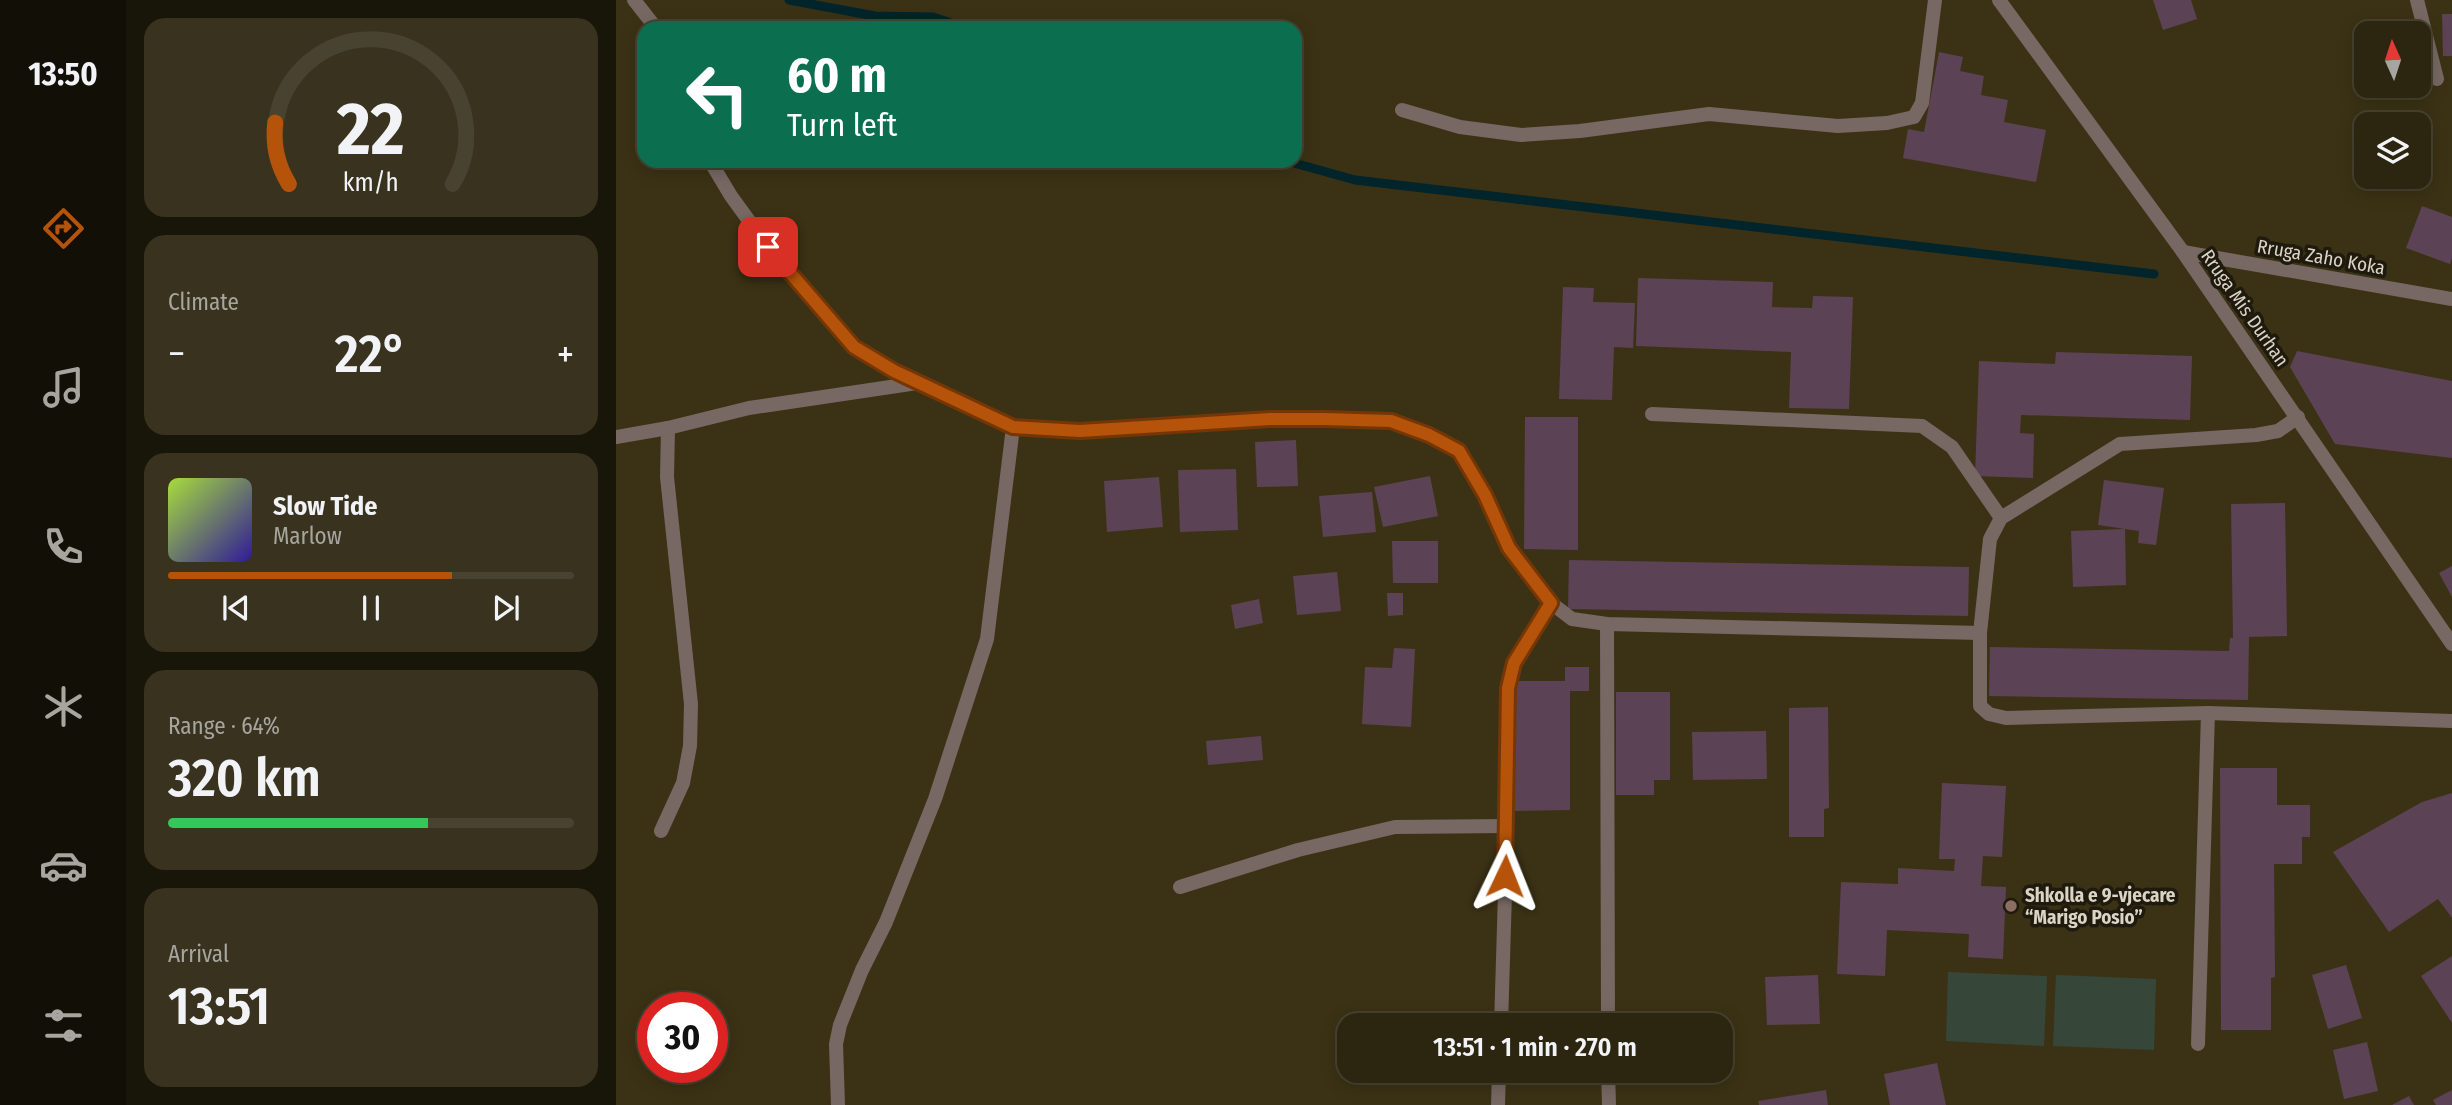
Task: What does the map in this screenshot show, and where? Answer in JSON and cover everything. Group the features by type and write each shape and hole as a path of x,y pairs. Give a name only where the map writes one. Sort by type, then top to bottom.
{"street":[{"path":"1402,110 1460,127 1521,135 1580,131 1709,114 1838,126 1887,123 1914,117 1922,103 1934,0"},
{"name":"Rruga Mis Durhan","path":"1999,0 2183,252 2452,644"},
{"path":"2417,0 2437,79"},
{"path":"638,1 651,21"},
{"path":"714,168 768,247 854,347 917,383 1013,427 1080,431 1270,419 1391,421 1429,435 1459,451 1485,495 1509,548 1551,603 1572,619 1607,624 1980,633"},
{"name":"Rruga Zaho Koka","path":"2183,252 2452,299"},
{"path":"616,437 668,428 749,408 917,383"},
{"path":"1652,414 1922,426 1952,447 2001,518"},
{"path":"2298,417 2278,431 2256,435 2120,444 2001,518 1990,539 1980,633 1980,706 1990,714 2006,718 2208,713 2452,721"},
{"path":"838,1105 836,1044 841,1025 862,970 886,922 934,799 987,639 1013,427"},
{"path":"661,831 683,783 690,746 691,704 667,477 668,428"},
{"path":"1501,1013 1508,688 1514,663 1551,603"},
{"path":"1607,624 1608,1013"},
{"path":"2198,1044 2208,713"},
{"path":"1180,887 1298,849 1395,827 1507,826"},
{"path":"1498,1105 1499,1083"},
{"path":"1608,1083 1609,1105"}],"green space":[{"path":"1948,972 2047,976 2044,1046 1946,1041"},
{"path":"2056,975 2156,979 2154,1050 2053,1046"}],"building":[{"path":"2153,0 2191,0 2197,19 2163,30"},
{"path":"2442,14 2452,14 2452,56 2443,56"},
{"path":"1939,52 1963,57 1960,71 1984,76 1981,95 2008,100 2004,122 2046,130 2036,182 1903,158 1908,129 1924,132"},
{"path":"2422,206 2452,217 2450,264 2406,248"},
{"path":"1638,278 1773,282 1772,307 1812,308 1813,296 1853,297 1849,409 1789,408 1791,352 1636,346"},
{"path":"1563,287 1594,288 1593,302 1635,303 1633,348 1614,347 1612,400 1559,399"},
{"path":"2297,351 2452,381 2452,458 2335,444 2290,367"},
{"path":"2056,352 2192,356 2190,420 2021,415 2020,433 2034,434 2033,478 1975,476 1979,361 2055,364"},
{"path":"1525,417 1578,417 1578,550 1524,549"},
{"path":"1296,440 1298,486 1257,487 1255,442"},
{"path":"1236,469 1238,530 1180,532 1178,470"},
{"path":"1430,476 1438,516 1383,527 1374,487"},
{"path":"1159,477 1163,527 1107,532 1104,481"},
{"path":"2104,480 2164,488 2156,545 2138,543 2139,531 2098,525"},
{"path":"1372,492 1376,532 1323,537 1319,496"},
{"path":"2285,503 2287,636 2249,637 2248,700 1989,696 1990,647 2229,651 2230,638 2233,638 2231,504"},
{"path":"2125,529 2126,585 2073,587 2071,531"},
{"path":"1392,541 1438,541 1438,583 1393,583"},
{"path":"1569,560 1969,567 1968,616 1568,609"},
{"path":"2452,566 2452,597 2439,573"},
{"path":"1337,572 1341,611 1297,615 1293,576"},
{"path":"1387,593 1403,593 1403,615 1388,616"},
{"path":"1259,599 1263,623 1235,629 1231,605"},
{"path":"1394,648 1415,649 1411,727 1362,724 1365,667 1392,668"},
{"path":"1565,667 1589,667 1589,691 1570,691 1570,810 1515,811 1514,681 1565,681"},
{"path":"1616,692 1670,692 1670,780 1654,780 1654,795 1616,795"},
{"path":"1828,707 1829,808 1824,809 1824,837 1789,837 1789,708"},
{"path":"1766,731 1767,779 1693,780 1692,732"},
{"path":"1261,736 1263,760 1208,765 1206,741"},
{"path":"2220,768 2277,768 2277,805 2310,805 2310,837 2302,837 2302,864 2274,864 2275,977 2271,978 2271,1030 2221,1030"},
{"path":"1942,783 2006,786 2002,857 1983,856 1981,886 2006,887 2003,959 1968,957 1969,934 1887,930 1885,976 1837,974 1841,882 1898,884 1898,868 1954,871 1955,859 1939,859"},
{"path":"2452,793 2452,918 2438,899 2389,932 2333,852 2422,802"},
{"path":"2452,956 2452,1023 2421,976"},
{"path":"2346,965 2362,1018 2328,1029 2312,975"},
{"path":"1818,975 1820,1024 1767,1025 1765,977"},
{"path":"2367,1042 2378,1091 2344,1099 2333,1050"},
{"path":"1937,1063 1946,1105 1890,1105 1884,1074"},
{"path":"1826,1090 1828,1105 1759,1105 1758,1101"},
{"path":"2452,1090 2452,1105 2436,1105 2433,1100"},
{"path":"2409,1096 2414,1105 2392,1105"}],"waterway":[{"path":"789,0 875,16 933,17 945,21"},
{"path":"1302,165 1355,180 2154,274"}],"place":[{"name":"Shkolla e 9-vjecare “Marigo Posio”","path":"2011,906"}],"route":[{"path":"768,247 854,347 946,398 1013,427 1080,431 1270,419 1391,421 1429,435 1459,451 1485,495 1509,548 1551,603 1514,663 1508,688 1505,876"}]}
